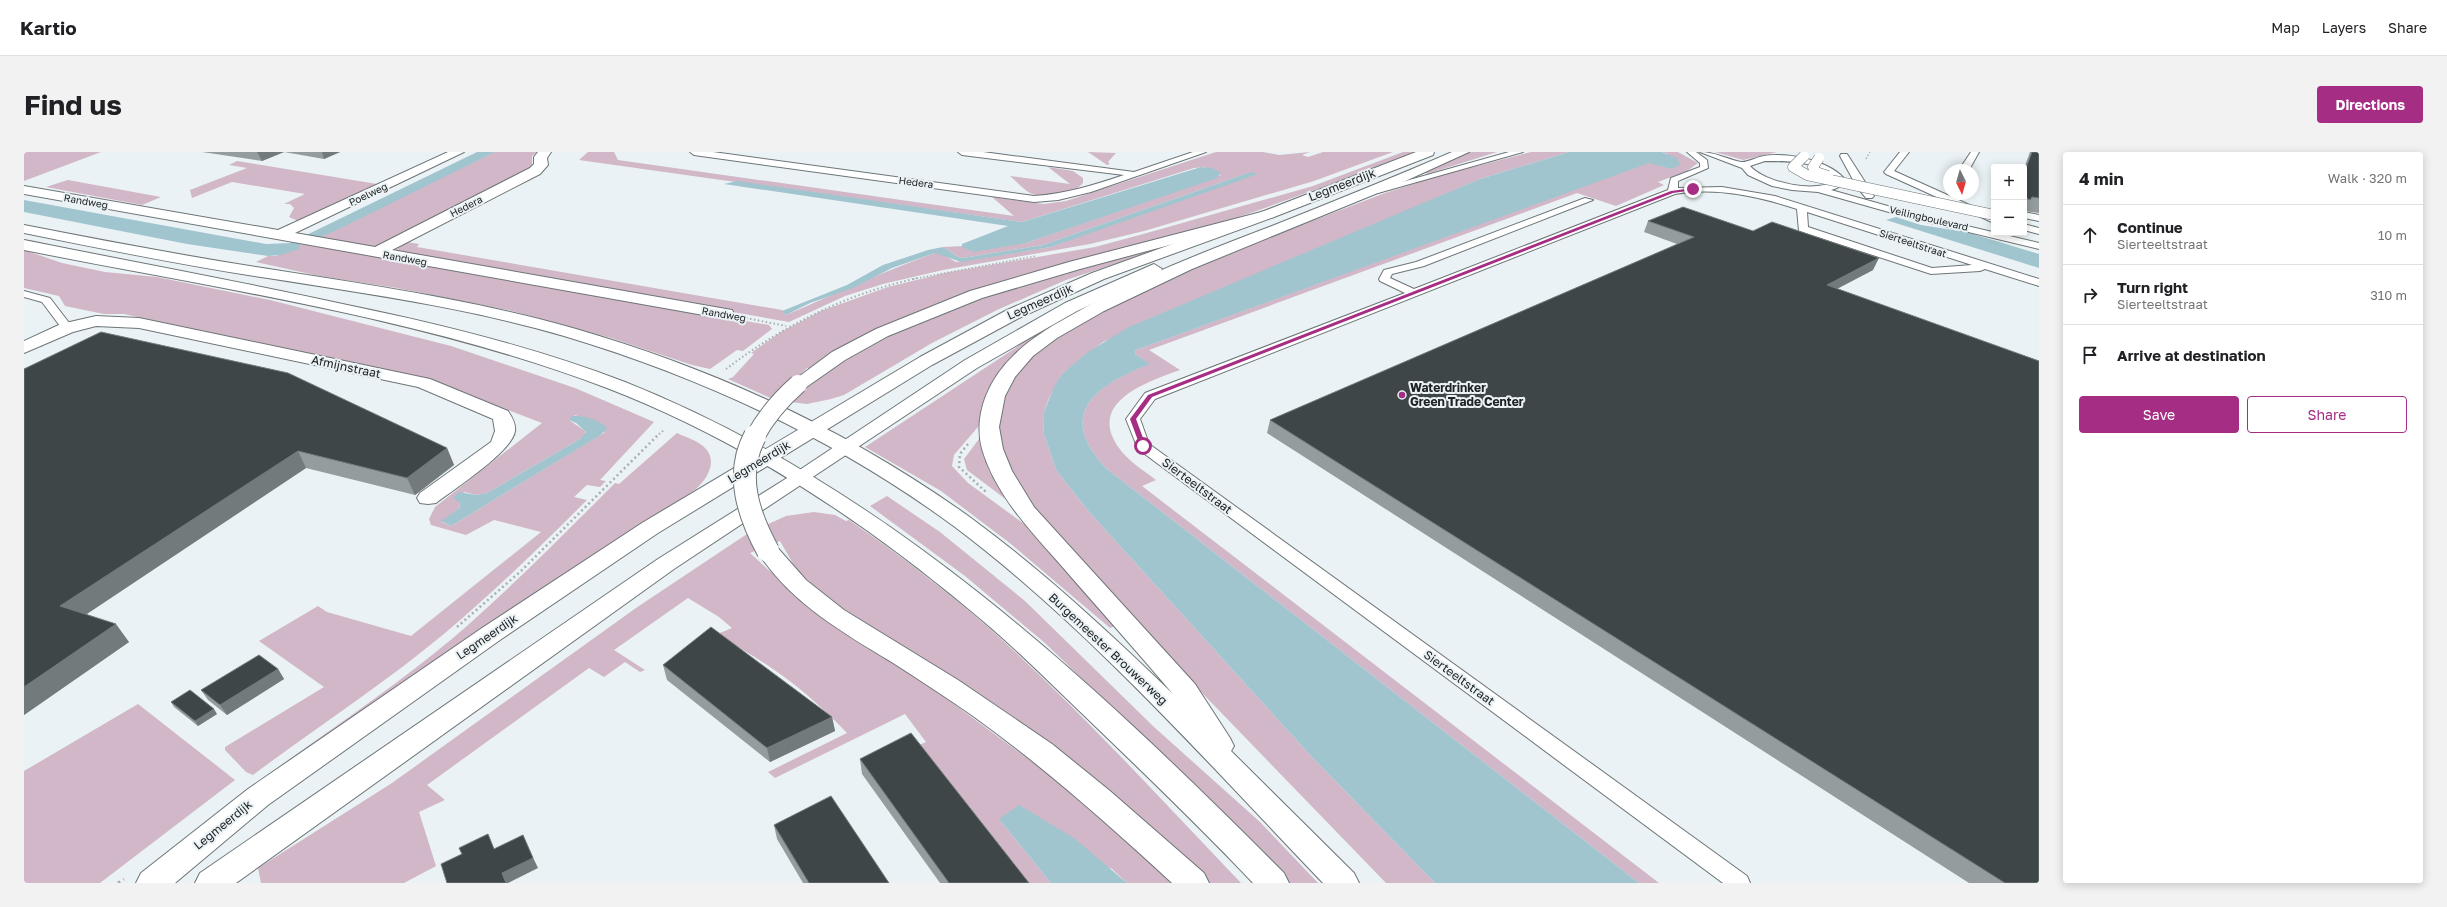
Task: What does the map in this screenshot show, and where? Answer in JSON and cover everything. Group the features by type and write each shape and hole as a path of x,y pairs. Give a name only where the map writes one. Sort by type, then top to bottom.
{"main road":[{"name":"Poelweg","path":"283,236 458,152"},
{"name":"Hedera","path":"376,253 535,171 541,165 540,157 545,152"},
{"name":"Legmeerdijk","path":"152,883 258,797 478,643 650,528 926,361 1013,314 1110,272 1269,214 1428,152"},
{"name":"Legmeerdijk","path":"211,883 666,564 802,477 971,364 1071,307 1182,257 1454,152"},
{"path":"1242,781 1186,691 1026,511 1008,482 993,449 988,427 996,396 1007,374 1026,353 1047,337 1100,306 1182,267 1371,192 1463,152"},
{"name":"Randweg","path":"24,190 726,314"},
{"path":"1193,883 1043,753 934,677 838,616 794,584 779,569 758,535 747,508 745,466 750,444 766,416 798,384 817,369 867,340 977,294 1052,271 1269,214"},
{"name":"Burgemeester Brouwerweg","path":"24,229 164,256 403,296 498,314 625,350 688,372 813,429 846,447 913,489 1019,567 1181,718 1343,883"},
{"path":"24,245 292,298 465,336 526,354 620,387 736,440 802,477 874,524 976,602 1128,740 1224,832 1273,883"},
{"name":"Afmijnstraat","path":"24,348 68,328 96,321 139,323 423,384 501,415 506,425 506,434 498,446 428,498"}],"lane":[{"name":"Hedera","path":"694,152 1034,199 1058,197 1088,190 1201,152"},
{"name":"Hedera","path":"962,152 1136,174"},
{"path":"1371,192 1519,152"},
{"path":"1673,192 1674,180 1704,168 1704,162 1691,152"},
{"path":"1704,152 1745,166 1753,175 1763,180 1796,188 1819,189 1835,180 1846,154"},
{"path":"1905,152 1889,172 1943,193"},
{"path":"1967,164 1974,152"},
{"path":"1806,154 1793,167 1797,171 1991,214"},
{"path":"1846,154 1858,184 1870,197"},
{"path":"1745,166 1754,159 1782,155 1810,163 1835,180 1889,198 1991,219"},
{"path":"1821,155 1813,167 1816,172 1934,202"},
{"path":"1754,194 1763,186 1763,180"},
{"name":"Veilingboulevard","path":"1835,180 1870,197 1991,227"},
{"path":"1859,183 1902,188 1991,207"},
{"name":"Sierteeltstraat","path":"1739,883 1143,446 1133,419 1150,396 1673,192 1710,188 1754,194 2039,283"},
{"path":"1786,203 1787,195 1796,188"},
{"name":"Veilingboulevard","path":"1819,189 1913,216 2039,246"},
{"path":"1414,294 1384,279 1415,269 1420,264 1588,200"},
{"path":"1956,200 1991,218"},
{"path":"1802,208 1803,229 1931,271 1949,276 2010,274"},
{"path":"2027,217 2039,224"},
{"path":"2027,222 2039,224"},
{"path":"2027,226 2039,224"},
{"path":"2027,233 2039,236"},
{"path":"2023,236 2039,241"},
{"path":"1886,256 1945,253"},
{"path":"1908,263 1968,260"},
{"path":"1931,271 1989,267"},
{"path":"24,294 46,300 52,311 68,328"}],"path":[{"path":"722,373 747,352 786,326 851,297 902,281 1038,256"},
{"name":"Randweg","path":"726,314 786,326"},
{"path":"610,482 665,429"}],"shaded area":[{"path":"24,152 101,152 24,181"},
{"path":"495,152 537,152 532,156 532,165 527,170 378,247 368,247 315,238"},
{"path":"588,152 614,152 618,160 1014,216 992,197 1044,204 1066,201 1216,152 1263,152 1279,155 1310,152 1302,155 1308,157 1323,152 1393,152 1314,181 1144,231 1090,244 943,270 883,284 845,296 789,322 393,252 407,242 419,244 417,247 782,310 786,315 878,275 935,253 940,253 956,262 1051,247 1251,172 1043,245 963,258 958,257 943,247 1026,243 1221,175 1205,167 1194,168 1022,222 579,160"},
{"path":"1088,152 1116,153 1108,162 1110,164 1107,165"},
{"path":"1403,152 1415,152 1294,198 1233,219 1159,241 1077,261 1008,281 940,306 907,319 874,335 811,369 807,368 783,391 797,395 824,373 823,372 858,350 931,314 1009,286 1049,274 1159,246 1175,244 1066,280 997,310 932,343 844,395 807,404 775,400 728,379 733,377 754,354 751,353 781,332 821,311 888,287 945,273 1095,247 1313,186"},
{"path":"1467,152 1497,152 1427,174 1424,172"},
{"path":"1531,152 1569,152 1480,179 1103,342 1062,374 1049,398 1043,414 1044,434 1056,470 1090,513 1311,756 1435,883 1386,883 1206,697 1043,519 1016,483 1003,455 998,430 1001,402 1015,374 1047,343 1140,287 1385,193 1432,178"},
{"path":"1662,152 1678,152 1698,163 1687,171 1658,182 1664,185 1616,206 1577,193 1149,350 1180,370 1137,388 1125,396 1115,406 1110,418 1111,432 1119,448 1131,461 1156,480 1142,486 1659,883 1639,883 1107,469 1091,450 1084,432 1083,417 1088,404 1098,392 1130,372 1149,364 1135,354 1136,350 1649,162 1671,169 1668,154"},
{"path":"1715,152 1777,152 1743,160"},
{"path":"237,161 377,184 298,221 289,217 294,208 290,204 284,204 305,194 232,182 192,198 190,190 247,168 229,165"},
{"path":"1048,167 1073,171 1083,178 1083,183 1079,187 1067,193 1045,196 1032,194 1026,191 1010,176 1070,184"},
{"path":"68,180 161,197 142,205 46,187"},
{"path":"303,244 721,318 723,317 769,325 772,329 743,351 737,350 710,369 692,365 611,338 512,311 397,288 319,276 256,262 268,256 276,256"},
{"path":"24,250 62,263 105,272 157,277 270,300 451,346 575,388 654,422 600,480 606,481 600,487 587,485 574,497 587,500 518,568 464,617 422,652 374,688 253,775 246,772 225,750 225,747 324,687 259,641 318,606 327,612 411,636 541,532 494,520 466,535 431,525 429,519 435,507 542,423 432,381 124,314 104,314 65,306 59,296 24,288","holes":["575,415 591,420 605,432 451,526 442,522 460,508 459,502 464,492 476,495 487,493 585,435 585,431 569,420"]},
{"path":"1038,333 1042,334 983,421 954,455 952,466 968,483 1038,534 1117,625 1110,628 1011,544 941,491 865,447"},
{"path":"677,433 694,440 703,446 708,451 710,457 710,469 704,480 695,490 265,777 384,692 453,638 515,581 615,483 619,484"},
{"path":"982,435 1016,507 967,470 964,459"},
{"path":"887,496 940,532 1025,601 1154,727 1260,822 1318,883 1289,883 1182,775 1045,643 965,576 870,506"},
{"path":"814,512 835,515 846,521 849,520 885,545 988,627 1085,720 1241,883 1210,883 1162,840 956,681 844,609 811,583 796,569 780,541 750,553 810,608 931,687 1058,781 1176,883 1127,883 1112,869 999,819 1051,883 1023,883 915,747 926,742 905,714 775,778 768,772 847,733 817,704 786,678 752,655 715,635 732,628 719,617 688,598 614,650 645,670 640,672 625,662 604,677 589,668 427,785 445,800 419,812 436,866 404,883 261,883 258,868 392,783 636,608 762,524 764,526 786,516"},
{"path":"138,704 235,780 100,883 24,883 24,771"}],"water":[{"path":"477,152 495,152 333,232 300,245 299,249 281,255 268,256 187,244 24,212 24,200 266,244 290,243"},
{"path":"1569,152 1662,152 1677,158 1680,165 1671,169 1649,163 1136,350 1135,354 1150,364 1130,372 1099,392 1088,404 1083,417 1084,432 1091,450 1107,469 1639,883 1435,883 1311,756 1090,513 1056,470 1044,434 1043,414 1054,387 1062,374 1088,352 1129,327 1480,179"},
{"path":"1201,167 1212,168 1221,173 1217,178 1026,243 973,252 962,247 962,244 1008,226 724,184 737,181 1022,222"},
{"path":"1251,172 1258,174 1051,247 961,262 935,253 892,268 853,288 810,303 786,315 782,311 847,285 883,265 928,250 943,247 958,257 963,258 1043,245"},
{"path":"1896,217 1921,225 1966,232 2039,254 2039,268 1886,220"},
{"path":"572,416 581,416 592,419 602,423 607,429 599,436 451,526 441,521 460,508 459,502 453,498 459,492 476,495 487,493 580,439 586,432 576,423 569,420"},
{"path":"1019,805 1074,838 1127,883 1051,883 999,819"}],"building":[{"path":"2032,152 2039,152 2039,198 2032,197 2030,200 2027,198 2027,165"},
{"path":"1683,207 1753,231 1772,222 1879,258 1827,285 2039,361 2039,883 2005,883 1270,420 1694,237 1648,221"},
{"path":"101,332 288,373 447,448 407,478 298,451 60,606 116,624 24,687 24,369"},
{"path":"711,627 832,717 767,748 663,665"},
{"path":"259,655 278,669 220,705 201,690"},
{"path":"190,690 214,709 195,721 171,702"},
{"path":"911,733 1029,883 949,883 860,759"},
{"path":"831,796 889,883 809,883 774,825"},
{"path":"488,834 494,849 523,835 533,858 502,873 506,883 447,883 441,864 462,854 459,848"}],"place":[{"name":"Waterdrinker Green Trade Center","path":"1402,395"}],"route":[{"path":"1143,446 1133,419 1150,396 1673,192 1693,189"}]}
